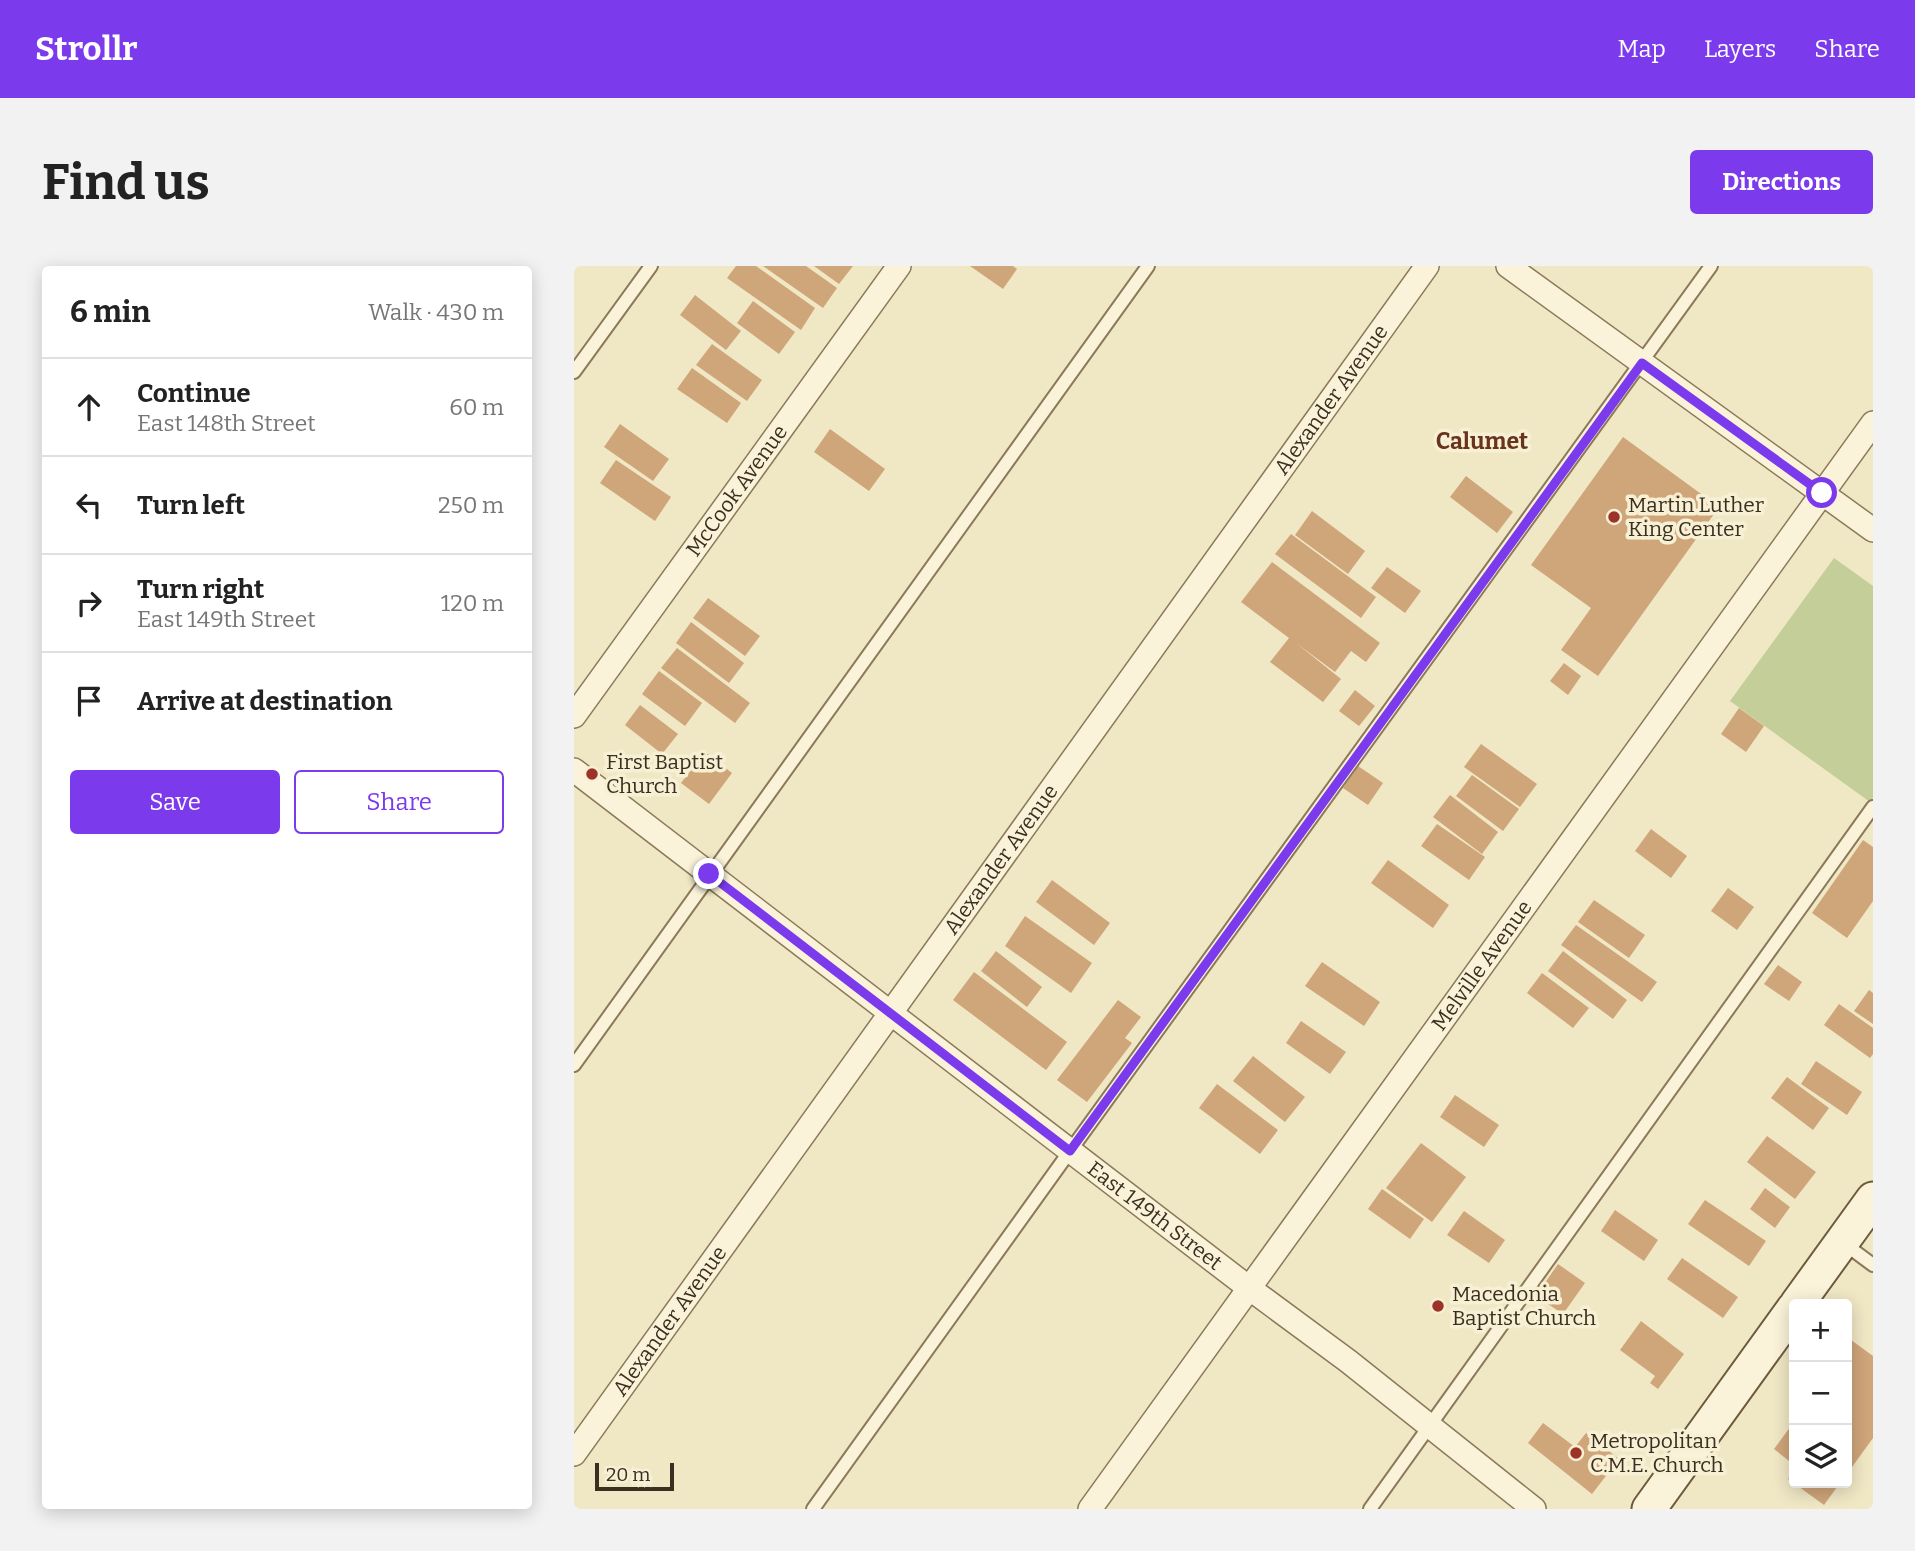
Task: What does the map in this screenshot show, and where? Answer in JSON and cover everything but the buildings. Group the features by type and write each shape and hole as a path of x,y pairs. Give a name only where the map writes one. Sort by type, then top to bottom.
{"main road":[{"path":"1801,1299 1873,1199"},
{"path":"1649,1509 1789,1316"}],"street":[{"name":"McCook Avenue","path":"574,716 899,266"},
{"name":"Alexander Avenue","path":"574,1454 1427,266"},
{"path":"1507,266 1873,530"},
{"name":"Melville Avenue","path":"1090,1509 1873,423"},
{"name":"East 149th Street","path":"574,771 1348,1361 1534,1509"}],"lane":[{"path":"574,372 651,266"},
{"path":"574,1065 1148,266"},
{"path":"813,1509 1711,266"},
{"path":"1370,1509 1873,807"},
{"path":"1842,1242 1873,1265"}],"green space":[{"path":"1834,558 1873,586 1873,798 1870,802 1730,701"}],"place":[{"name":"Martin Luther King Center","path":"1614,517"},
{"name":"First Baptist Church","path":"592,774"},
{"name":"Macedonia Baptist Church","path":"1438,1306"},
{"name":"Metropolitan C.M.E. Church","path":"1576,1453"}],"district":[{"name":"Calumet","path":"1482,441"}],"route":[{"path":"709,874 1070,1151 1642,363 1822,493"}]}
